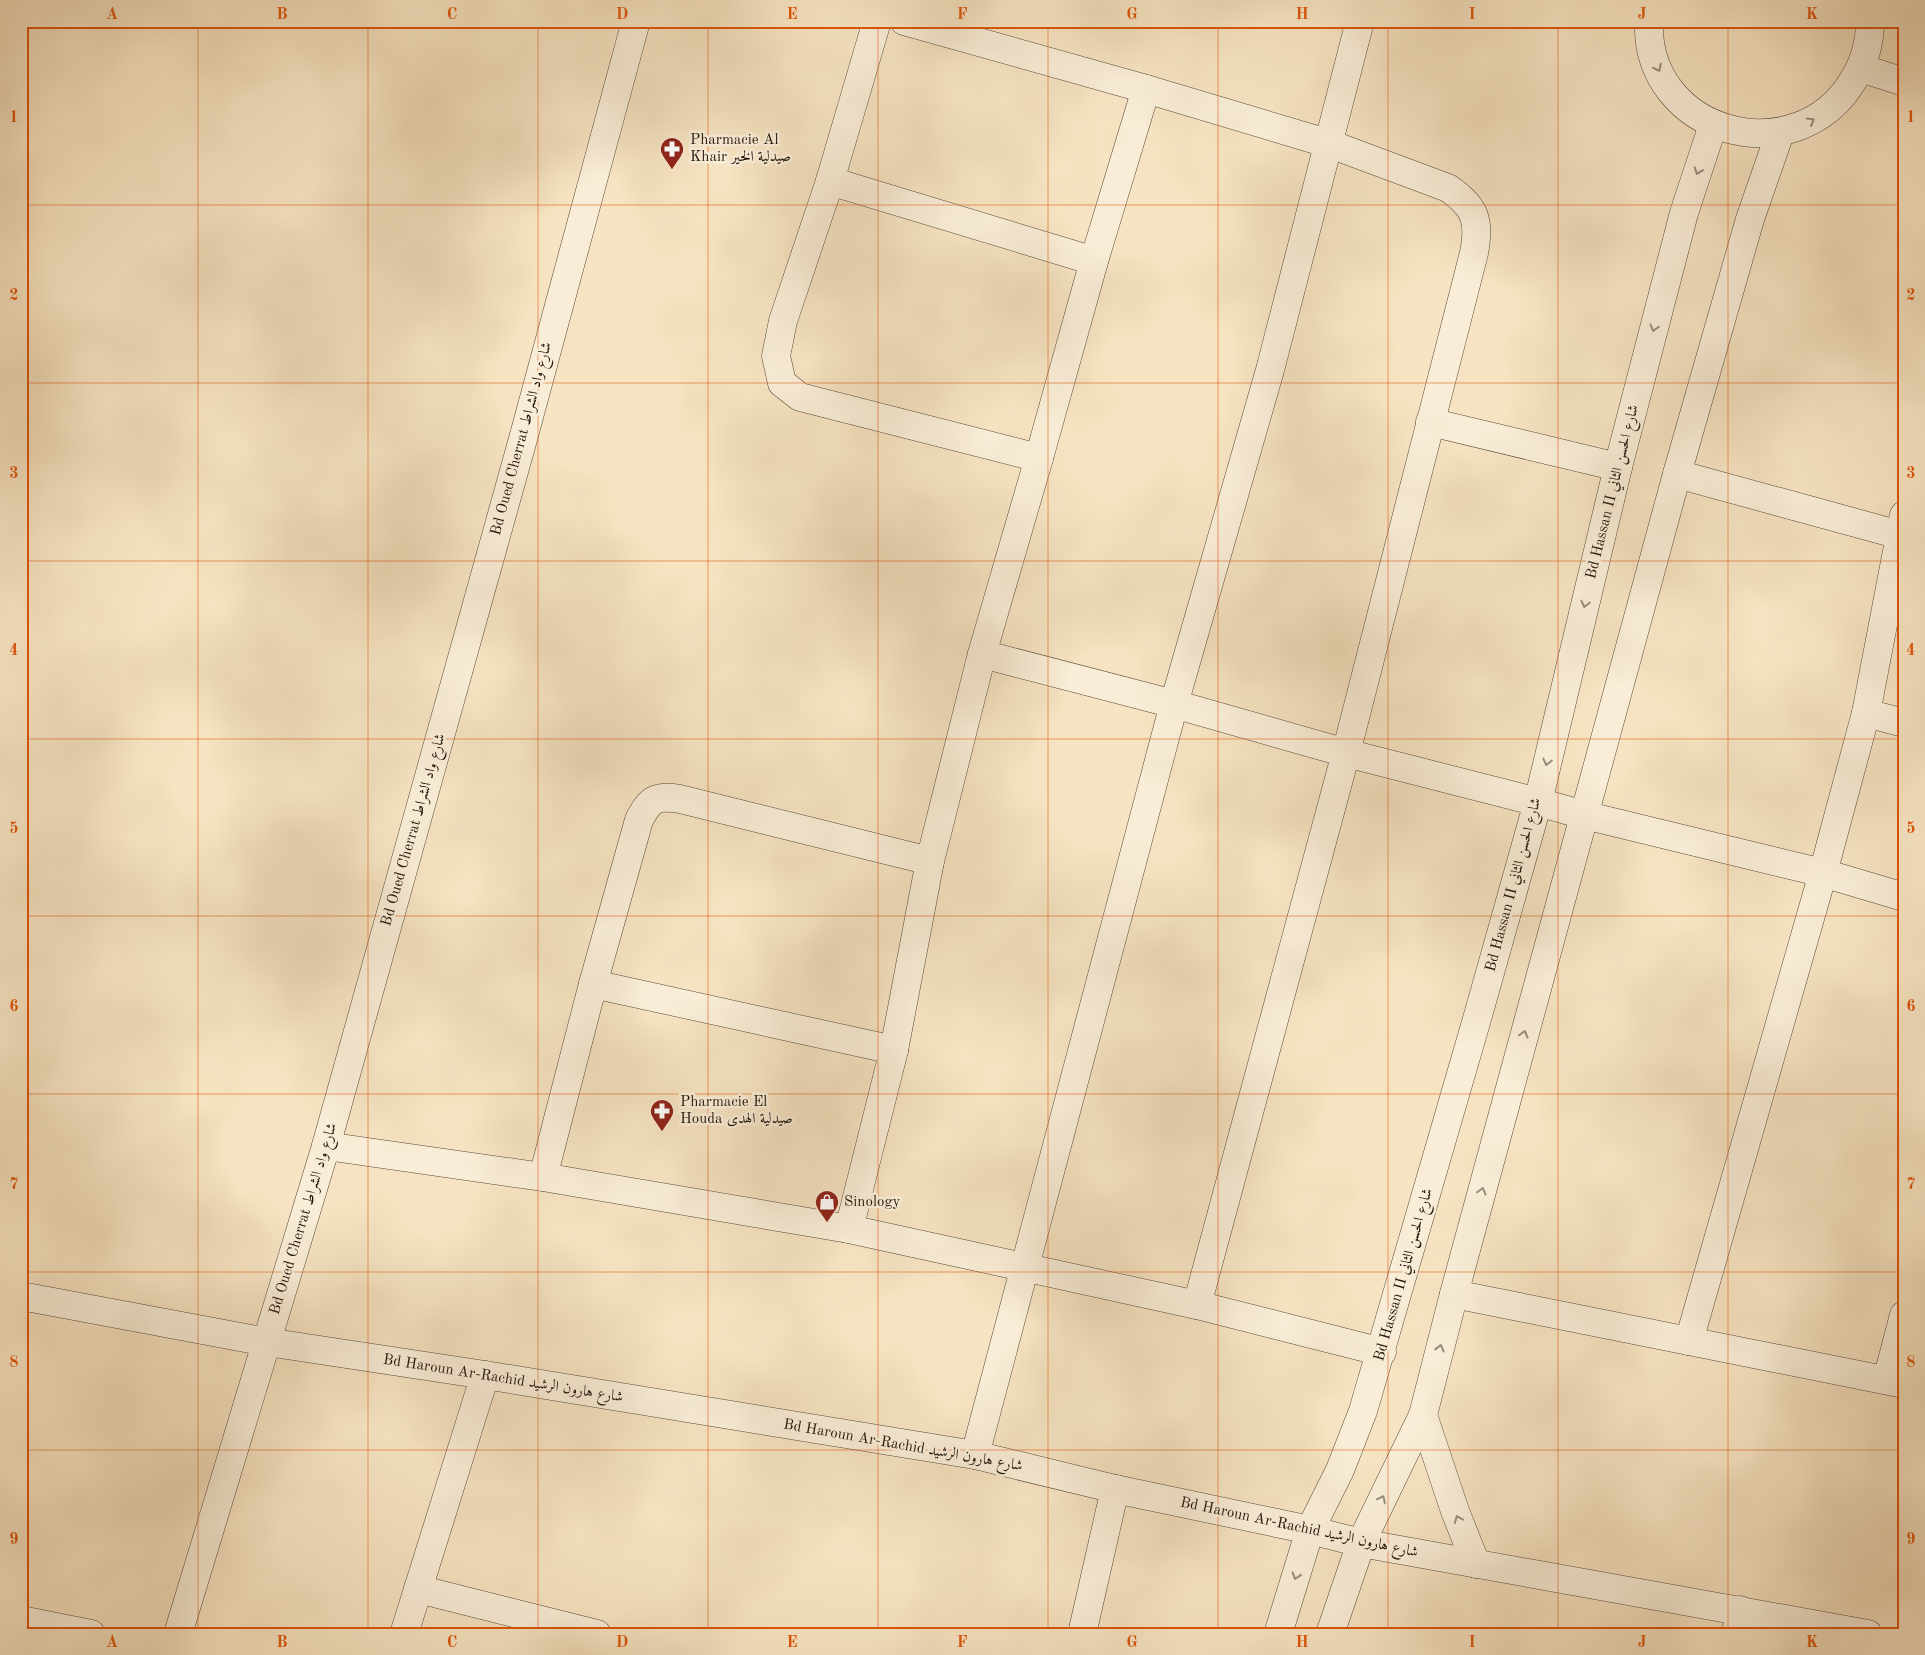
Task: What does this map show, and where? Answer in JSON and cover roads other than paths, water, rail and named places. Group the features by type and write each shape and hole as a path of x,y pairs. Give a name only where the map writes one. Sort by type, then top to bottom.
{"street":[{"name":"Bd Oued Cherrat شارع واد الشراط","path":"178,1634 326,1146 523,439 636,21"},
{"path":"877,21 830,181 783,321 776,356 782,384 800,397 1040,458"},
{"path":"904,21 1146,89 1330,144 1448,188 1460,196 1472,210 1478,232 1346,753 1197,1305"},
{"path":"976,1456 1174,704 1270,370 1330,144 1360,21"},
{"path":"1649,21 1648,33 1654,62 1668,87 1688,109 1714,125 1746,134 1780,133 1806,125 1828,111 1847,91 1861,68 1868,46 1870,21"},
{"path":"1861,68 1904,82"},
{"path":"849,1230 894,1050 930,861 982,654 1040,458 1094,261 1146,89"},
{"name":"Bd Hassan II شارع الحسن الثاني","path":"1278,1634 1310,1530 1340,1470 1363,1411 1382,1352 1538,802 1618,466 1684,213 1714,125"},
{"path":"1330,1634 1361,1543 1423,1415 1454,1294 1677,474 1750,219 1780,133"},
{"path":"830,181 1094,261"},
{"path":"1430,422 1618,466"},
{"path":"1677,474 1902,525 1866,713 1823,873 1690,1341"},
{"path":"982,654 1174,704 1346,753 1584,815 1823,873 1904,897"},
{"path":"1866,713 1904,723"},
{"path":"543,1177 593,984 639,820 645,807 653,800 666,797 680,800 930,861"},
{"path":"593,984 894,1050"},
{"path":"326,1146 543,1177 849,1230 1197,1305 1382,1352"},
{"path":"1454,1294 1895,1382 1904,1315"},
{"name":"Bd Haroun Ar-Rachid شارع هارون الرشيد","path":"21,1296 267,1342 485,1375 976,1456 1115,1489 1310,1530 1361,1543 1476,1564 1738,1622 1868,1634"},
{"path":"404,1634 485,1375"},
{"path":"1423,1415 1455,1511 1476,1564"},
{"path":"1082,1634 1115,1489"},
{"path":"418,1589 597,1634"},
{"path":"21,1620 92,1634"}],"place":[{"name":"Pharmacie Al Khair صيدلية الخير","path":"672,170"},
{"name":"Pharmacie El Houda صيدلية الهدى","path":"662,1132"},
{"name":"Sinology","path":"827,1223"}]}
